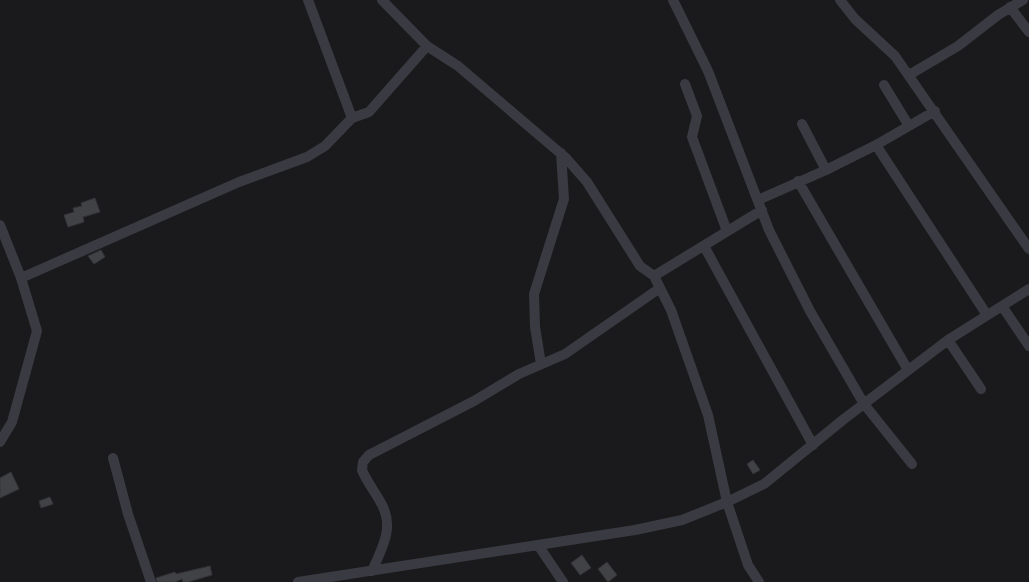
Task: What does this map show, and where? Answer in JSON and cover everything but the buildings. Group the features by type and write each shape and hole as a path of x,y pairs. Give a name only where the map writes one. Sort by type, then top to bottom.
{"street":[{"path":"308,0 352,118"},
{"path":"382,0 427,46 458,66 561,153 587,182 640,266 654,276 671,310 708,415 726,502 748,565 759,582"},
{"path":"673,0 708,71 769,230 810,311 864,404 912,464"},
{"path":"840,0 855,19 895,56 935,111 1029,250"},
{"path":"909,75 958,46 1010,7 1023,0"},
{"path":"1010,7 1029,32"},
{"path":"21,278 239,182 307,157 325,146 352,118 369,112 427,46"},
{"path":"684,84 697,116 692,137 727,231"},
{"path":"884,85 910,126"},
{"path":"758,200 826,170 876,145 935,111"},
{"path":"802,124 826,170"},
{"path":"876,145 986,315"},
{"path":"541,364 535,326 534,294 564,199 561,153"},
{"path":"798,182 908,370"},
{"path":"654,276 762,210"},
{"path":"0,225 21,278 37,331 12,422 0,442"},
{"path":"704,246 813,444"},
{"path":"372,571 386,538 388,527 387,516 382,504 362,470 363,462 369,455 474,402 519,374 565,354 660,288"},
{"path":"298,582 635,530 682,520 726,502 764,484 864,404 948,340 1029,289"},
{"path":"1002,306 1029,346"},
{"path":"948,340 981,389"},
{"path":"113,458 128,514 151,582"},
{"path":"538,545 563,582"}]}
